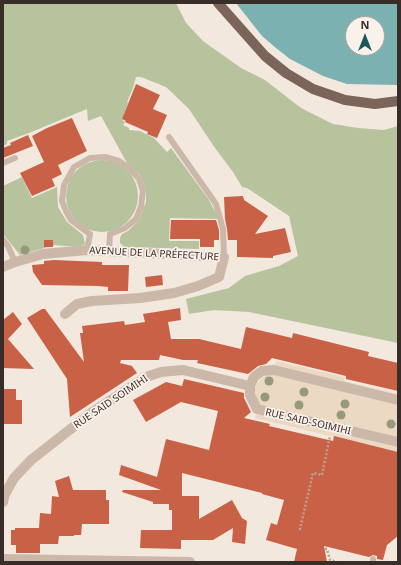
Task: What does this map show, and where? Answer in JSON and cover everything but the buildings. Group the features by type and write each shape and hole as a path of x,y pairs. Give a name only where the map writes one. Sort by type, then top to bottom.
{"main road":[{"path":"218,3 265,56 286,73 313,89 345,100 375,104 398,101"}],"street":[{"name":"AVENUE DE LA PRÉFECTURE","path":"3,267 43,254 87,250 224,257 219,277 198,286 174,293 140,298 92,301 77,304 65,314"},
{"name":"RUE SAID SOIMIHI","path":"3,502 5,494 14,478 31,460 91,413 146,377 161,372 183,370 250,386"},
{"path":"250,386 254,377 262,371 274,370 398,400"},
{"name":"RUE SAID-SOIMIHI","path":"250,386 250,395 257,409 332,428 398,442"},
{"path":"3,559 190,562"}],"lane":[{"path":"169,137 216,204 223,229 224,257"},
{"path":"87,250 90,234 71,220 66,211 62,200 64,184 74,167 90,158 105,157 119,161 129,168 139,179 143,191 141,207 136,219 125,228 110,234 109,250"},
{"path":"3,164 15,158"},
{"path":"3,240 8,246 15,262"}],"path":[{"path":"301,529 313,473 322,475 332,428"},
{"path":"325,548 327,549 330,560 337,562"}],"green space":[{"path":"3,3 176,3 186,23 203,41 241,68 265,80 301,108 333,124 384,130 398,126 398,343 249,312 214,310 189,314 186,299 229,288 245,276 279,266 298,256 289,216 247,188 242,187 189,109 166,87 141,77 136,77 122,120 125,122 123,125 129,128 129,130 140,131 154,138 167,152 171,148 209,200 219,219 170,218 169,241 199,241 199,249 124,247 120,243 120,238 122,234 128,231 139,220 146,202 146,193 140,175 127,163 101,116 88,121 87,109 7,141 7,144 3,146"},
{"path":"102,160 122,166 132,176 138,196 132,216 122,226 102,232 82,226 72,216 66,196 72,176 82,166"},
{"path":"22,177 32,198 57,187 58,207 67,222 83,235 85,244 79,247 55,245 20,255 3,234 3,186"}],"shaded area":[{"path":"276,361 344,377 344,381 398,394 398,452 255,418 257,409 254,399 255,389 258,382 274,368"}],"water":[{"path":"236,3 398,3 398,85 347,84 323,76 290,59 262,36"}]}
